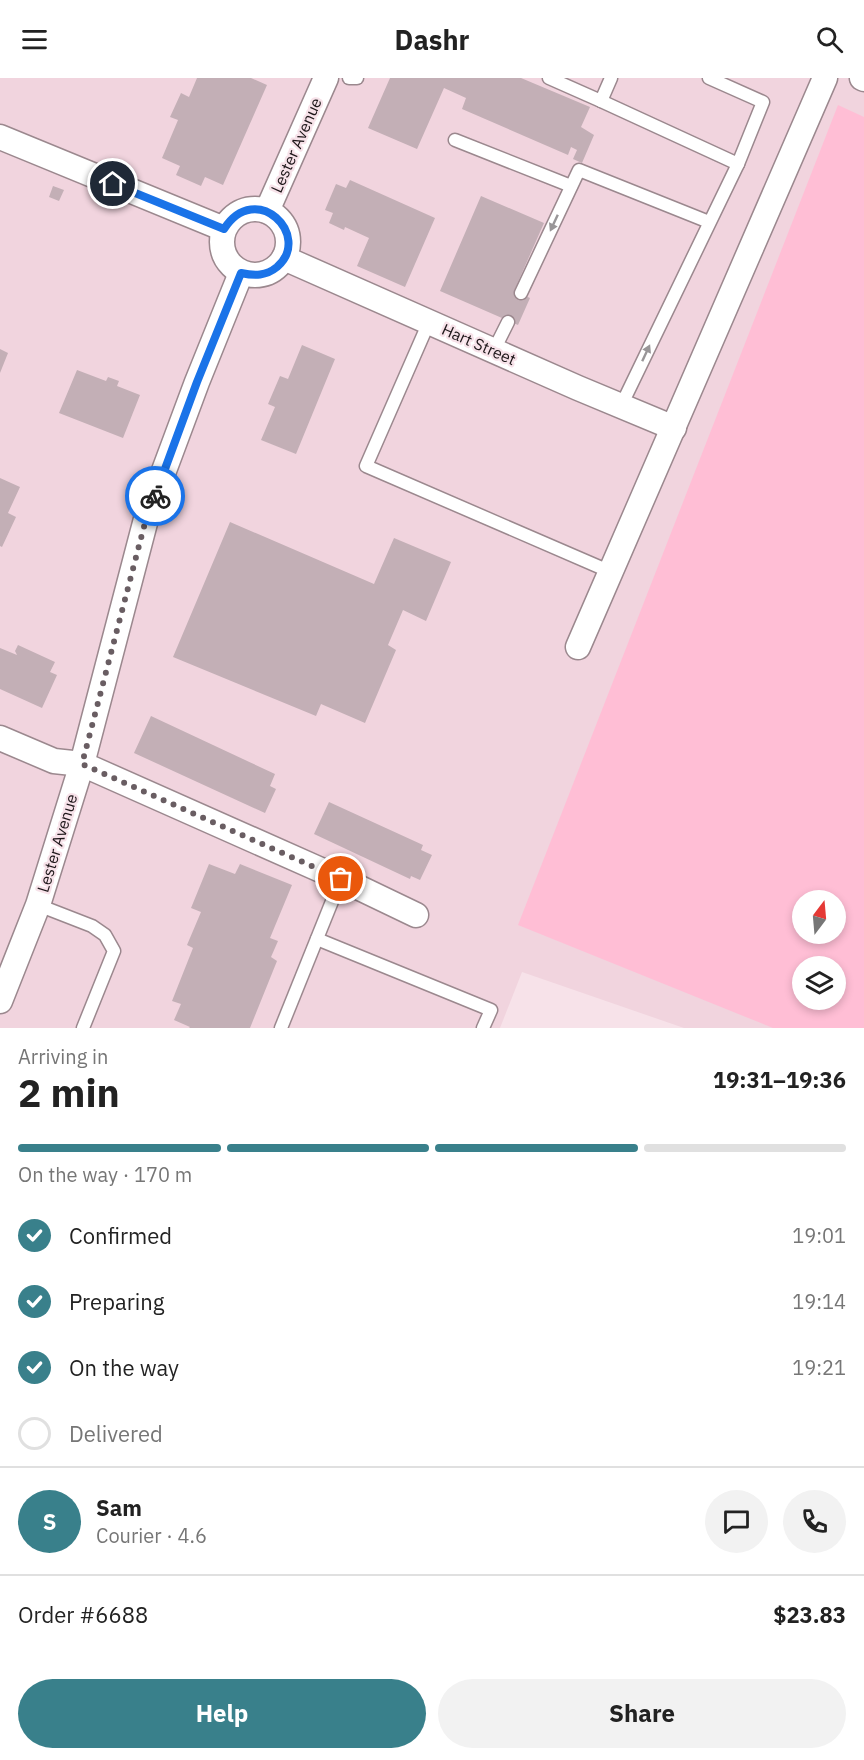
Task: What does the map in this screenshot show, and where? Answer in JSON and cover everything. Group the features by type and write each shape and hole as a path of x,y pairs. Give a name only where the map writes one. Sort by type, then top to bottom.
{"street":[{"path":"578,647 825,78"},
{"name":"Lester Avenue","path":"267,211 323,79"},
{"path":"0,137 224,229 222,250 226,259 241,273 262,275 271,271 285,258"},
{"name":"Lester Avenue","path":"224,229 229,220 237,214 249,210 267,211 277,217 284,225 288,235 285,258"},
{"name":"Hart Street","path":"285,258 674,428"},
{"name":"Lester Avenue","path":"0,1001 38,906 82,764 146,519 241,273"},
{"path":"0,738 54,761 82,764 341,879 416,915"}],"lane":[{"path":"349,78 357,78"},
{"path":"549,78 738,164"},
{"path":"601,101 611,78"},
{"path":"621,406 738,164 762,102 709,78"},
{"path":"455,140 572,186"},
{"path":"521,293 579,170 708,222"},
{"path":"429,322 366,466 611,572"},
{"path":"495,350 508,322"},
{"path":"281,1028 341,879"},
{"path":"38,906 92,926 105,935 114,951 83,1028"},
{"path":"317,939 491,1010 483,1028"}],"shaded area":[{"path":"0,78 864,78 864,1028 684,1028 522,972 500,1028 0,1028"},
{"path":"838,105 864,117 864,1028 773,1028 518,925"}],"building":[{"path":"197,78 251,78 267,85 223,185 205,177 201,186 176,175 180,166 162,158 178,120 170,117 181,93 189,97"},
{"path":"390,78 521,78 590,107 581,127 594,135 582,163 573,159 577,150 571,147 568,155 462,109 466,98 444,88 417,149 368,128"},
{"path":"350,180 435,218 405,287 357,266 369,238 345,227 344,230 329,223 333,213 325,210 336,184 346,188"},
{"path":"53,186 64,190 59,201 49,197"},
{"path":"481,196 544,223 514,291 530,298 518,325 440,291"},
{"path":"302,345 335,359 296,454 261,440 275,407 268,404 280,376 288,379"},
{"path":"0,349 8,353 0,373"},
{"path":"77,370 106,381 108,377 119,381 117,386 140,395 123,438 59,413"},
{"path":"0,478 20,487 8,513 16,517 2,547 0,546"},
{"path":"230,522 374,584 394,538 451,562 426,621 403,610 388,645 396,650 365,723 321,704 316,716 173,657"},
{"path":"18,645 55,662 50,672 57,675 42,708 0,689 0,648 17,655 15,651"},
{"path":"151,716 275,774 270,786 276,789 265,813 134,753"},
{"path":"329,802 423,845 421,850 432,855 420,880 411,876 410,879 314,834"},
{"path":"209,864 235,874 240,864 292,885 270,938 278,941 271,957 277,961 250,1028 189,1028 174,1020 181,1004 172,1001 193,948 187,945 201,912 191,908"}],"way so far":[{"path":"155,496 146,519 82,764 341,879"}],"route":[{"path":"113,184 224,229 229,220 237,214 257,209 267,211 284,225 288,235 285,258 279,265 262,275 241,273 197,382 155,496"}]}
